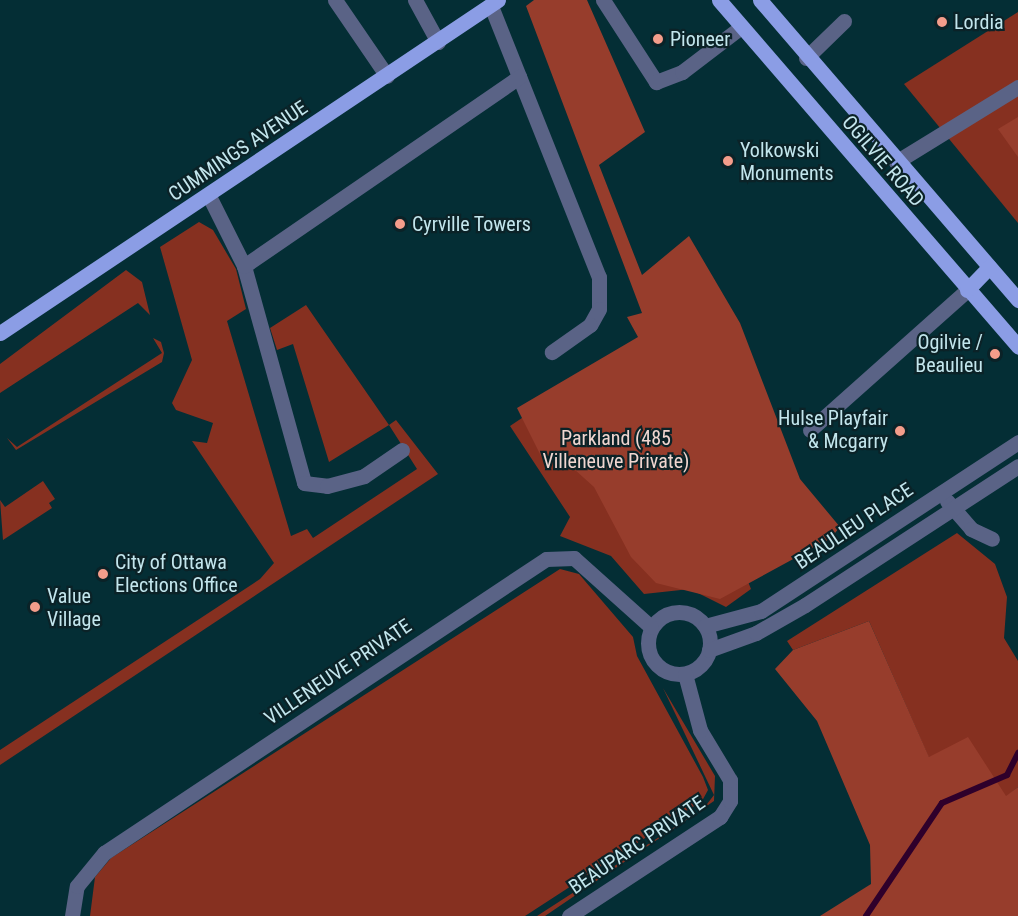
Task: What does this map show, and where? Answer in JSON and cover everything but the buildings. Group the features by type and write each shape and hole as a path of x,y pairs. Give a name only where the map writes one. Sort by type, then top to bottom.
{"main road":[{"name":"OGILVIE ROAD","path":"719,0 1018,347"},
{"name":"OGILVIE ROAD","path":"760,0 806,58 1018,300"},
{"name":"CUMMINGS AVENUE","path":"0,333 209,196 494,3"},
{"path":"967,290 989,267"}],"street":[{"path":"335,0 387,76"},
{"path":"415,0 438,42"},
{"path":"603,0 656,82 682,72 741,27"},
{"path":"494,3 519,77 599,278 600,309 590,326 552,352"},
{"path":"806,58 844,21"},
{"path":"244,266 519,77"},
{"path":"896,162 1018,87"},
{"path":"209,196 244,266 304,483 327,486 364,476 402,450"},
{"path":"810,430 967,290"},
{"name":"BEAULIEU PLACE","path":"705,626 761,611 1018,442"},
{"name":"BEAULIEU PLACE","path":"709,650 756,633 805,605 1018,466"},
{"path":"942,493 971,529 992,539"},
{"name":"VILLENEUVE PRIVATE","path":"72,916 76,886 104,853 546,559 574,558 651,627"},
{"path":"684,612 705,626 709,650 696,670 685,674 673,674 653,662 647,639 651,627 665,615 684,612"},
{"name":"BEAUPARC PRIVATE","path":"569,916 720,817 730,801 730,780 700,730 685,674"}],"green space":[{"path":"534,0 587,0 645,132 599,165 642,275 689,236 740,323 800,479 840,527 830,539 720,599 656,583 631,557 594,487 574,469 541,456 517,408 638,337 627,317 642,313 526,6"},
{"path":"1018,12 1018,223 904,84"},
{"path":"1018,117 1018,157 998,129"},
{"path":"199,222 213,230 236,269 246,309 227,321 291,536 307,529 313,538 417,469 389,425 396,420 438,474 0,765 0,750 260,579 274,563 192,441 207,443 213,423 176,410 172,403 192,360 160,247"},
{"path":"126,270 142,282 150,315 138,303 0,393 0,364"},
{"path":"306,305 389,425 329,462 293,344 277,350 270,328"},
{"name":"Parkland (485 Villeneuve Private)","path":"649,333 751,589 726,607 690,589 644,594 611,556 560,536 570,517 510,426"},
{"path":"153,338 161,342 164,353 162,362 16,450 7,438 17,447 162,353"},
{"path":"43,481 55,499 49,503 52,508 3,540 0,500 5,507"},
{"path":"957,533 995,564 1007,597 1004,638 1018,661 1018,787 1006,797 929,758 869,621 793,650 787,641"},
{"path":"560,569 579,574 633,637 637,656 703,777 708,790 702,801 525,916 90,916 95,877 111,858"},
{"path":"869,621 929,757 968,737 1006,796 1018,787 1018,916 820,916 871,884 870,845 817,721 775,669 793,650"},
{"path":"663,688 715,776 714,801 704,808 714,795"},
{"path":"698,812 545,916 537,916"}],"waterway":[{"path":"866,916 942,803 1007,775 1018,753"}],"place":[{"name":"Lordia","path":"942,22"},
{"name":"Pioneer","path":"658,39"},
{"name":"Yolkowski Monuments","path":"728,161"},
{"name":"Cyrville Towers","path":"400,224"},
{"name":"Ogilvie / Beaulieu","path":"995,354"},
{"name":"Hulse Playfair & Mcgarry","path":"900,431"},
{"name":"City of Ottawa Elections Office","path":"103,574"},
{"name":"Value Village","path":"35,607"}]}
